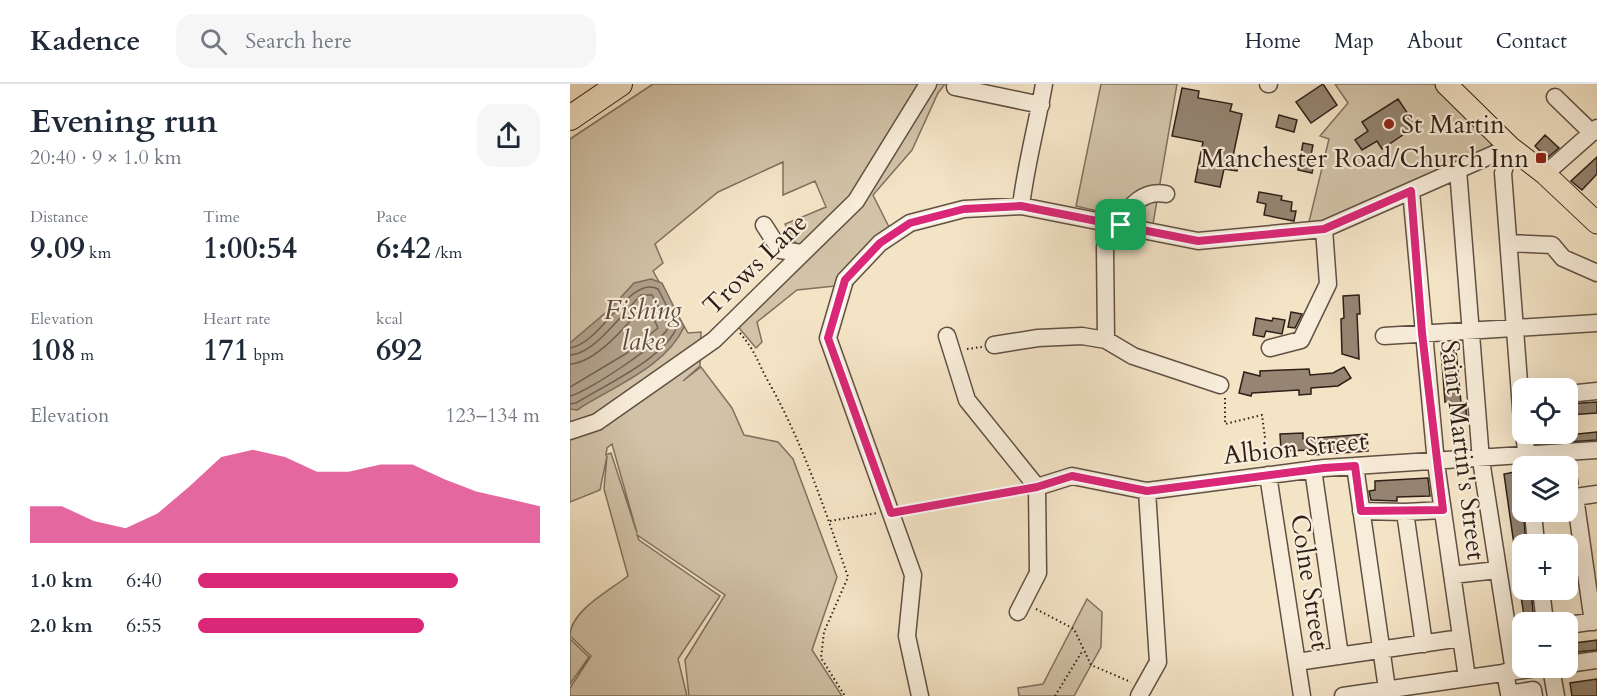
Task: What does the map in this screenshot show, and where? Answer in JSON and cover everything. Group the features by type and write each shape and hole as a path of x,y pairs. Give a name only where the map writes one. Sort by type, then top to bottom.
{"highway":[{"path":"570,118 620,84"}],"main road":[{"path":"1446,84 1510,147 1545,174 1597,223"}],"street":[{"name":"Trows Lane","path":"570,431 597,422 714,340 856,201 928,84"},
{"path":"1021,206 1026,163 1033,147 1044,84"},
{"path":"955,87 1041,105"},
{"path":"1545,174 1572,153 1594,130 1579,120 1555,97"},
{"path":"920,696 908,636 913,575 828,338 845,280 880,243 910,223 964,209 1021,206 1198,241 1324,229 1510,147"},
{"path":"1510,147 1503,173 1520,378"},
{"path":"1458,170 1481,460 1498,570 1509,672 1509,694 1533,690 1534,696"},
{"name":"Saint Martin's Street","path":"1411,191 1422,333 1436,463 1467,678"},
{"path":"1106,340 1105,248 1114,224 1142,198 1158,192 1167,194"},
{"path":"764,225 780,250 802,253"},
{"path":"1270,348 1301,340 1328,284 1324,229"},
{"path":"1509,243 1552,245 1563,258 1597,273"},
{"path":"1384,336 1597,323"},
{"path":"994,345 1060,337 1106,340 1133,356 1220,385"},
{"path":"950,344 967,400 1037,487 1038,573 1021,607"},
{"path":"1578,393 1597,391"},
{"name":"Albion Street","path":"1559,456 1597,450"},
{"name":"Albion Street","path":"1037,487 1072,476 1147,491 1313,469 1481,460 1512,461"},
{"path":"1355,466 1388,693"},
{"path":"1313,469 1340,656"},
{"name":"Colne Street","path":"1269,475 1302,696"},
{"path":"1142,692 1158,662 1147,491"},
{"path":"1578,624 1595,621 1575,497 1597,494"},
{"path":"1361,511 1443,510"},
{"path":"1405,512 1424,644"},
{"path":"1452,575 1498,570"},
{"path":"1297,662 1461,638"},
{"path":"1578,663 1597,660"},
{"path":"1343,696 1388,693 1512,672"},
{"path":"1553,678 1556,696"}],"path":[{"path":"731,323 755,351 765,376 790,422 829,521 848,577 824,632 821,658 845,696"},
{"path":"950,344 994,345"},
{"path":"1220,385 1224,393 1226,424 1262,415 1269,475"},
{"path":"829,521 891,513 1037,487"},
{"path":"1021,607 1074,629 1090,665 1142,692"},
{"path":"1055,696 1083,650"}],"shaded area":[{"path":"653,84 945,84 938,93 912,150 873,195 890,229 835,286 797,290 757,322 762,342 756,348 734,322 799,249 785,224 826,207 815,181 783,195 783,162 718,192 655,244 663,263 653,271 688,333 701,332 700,366 683,381 701,367 732,408 744,435 778,442 793,459 837,577 812,650 842,696 689,696 685,660 725,595 637,535 639,540 720,596 678,659 687,696 570,696 570,688 591,656 570,636 576,618 592,602 628,576 604,489 607,456 600,490 570,502 570,139","holes":["612,444 637,533 611,453 606,455 607,448"]},
{"path":"1101,84 1177,84 1153,224 1076,206"},
{"path":"1335,84 1440,84 1492,135 1491,148 1322,226 1308,226 1329,139 1320,136 1348,103"},
{"path":"1087,599 1102,612 1101,647 1074,696 1019,696 1018,688 1043,684"},
{"path":"570,639 589,657 570,684"}],"water":[{"name":"Fishing lake","path":"651,279 662,283 684,327 676,341 665,354 637,375 577,410 570,409 570,343 611,308 634,283"}],"building":[{"path":"1323,84 1337,105 1311,123 1296,102"},
{"path":"1182,88 1199,91 1198,98 1232,104 1230,111 1242,114 1233,156 1240,158 1237,171 1224,169 1220,187 1195,182 1203,142 1172,136"},
{"name":"St Martin","path":"1398,99 1416,126 1382,149 1377,141 1362,150 1355,140 1368,131 1362,122"},
{"path":"1279,115 1297,120 1294,132 1276,127"},
{"path":"1545,135 1559,148 1547,158 1535,146"},
{"path":"1303,143 1313,145 1311,155 1315,156 1312,173 1298,170"},
{"path":"1597,157 1597,174 1582,190 1571,181"},
{"path":"1259,192 1282,196 1281,200 1292,202 1291,211 1296,211 1294,221 1264,215 1266,204 1257,202"},
{"path":"1359,295 1360,314 1357,314 1359,359 1342,354 1341,319 1344,318 1343,296"},
{"path":"1291,312 1302,314 1295,328 1288,327"},
{"path":"1256,318 1272,321 1273,318 1285,320 1282,334 1266,331 1264,337 1253,335"},
{"path":"1456,350 1461,403 1465,402 1467,418 1451,419 1450,401 1445,402 1441,351"},
{"path":"1344,367 1351,378 1338,386 1311,388 1311,394 1299,395 1299,390 1252,393 1251,396 1239,393 1244,372 1260,376 1260,371 1309,369 1310,375 1333,373"},
{"path":"1597,402 1597,413 1578,414 1578,403"},
{"path":"1597,432 1597,440 1578,441 1578,434"},
{"path":"1303,433 1303,439 1367,434 1368,451 1313,455 1313,450 1281,451 1280,434"},
{"path":"1512,472 1512,522 1524,522 1525,534 1512,534 1504,474"},
{"path":"1428,478 1430,496 1397,497 1397,501 1371,500 1369,491 1375,490 1375,481"},
{"path":"1522,600 1532,600 1533,612 1523,612"},
{"path":"1597,640 1597,650 1578,652 1578,643"},
{"path":"1597,679 1597,696 1572,696 1570,683"}],"place":[{"name":"St Martin","path":"1389,124"},
{"name":"Manchester Road/Church Inn","path":"1541,158"}],"route":[{"path":"1411,191 1422,333 1443,510 1361,511 1355,466 1147,491 1072,476 1037,487 891,513 828,338 845,280 880,243 910,223 964,209 1021,206 1121,225 1198,241 1324,229 1411,191"}]}
